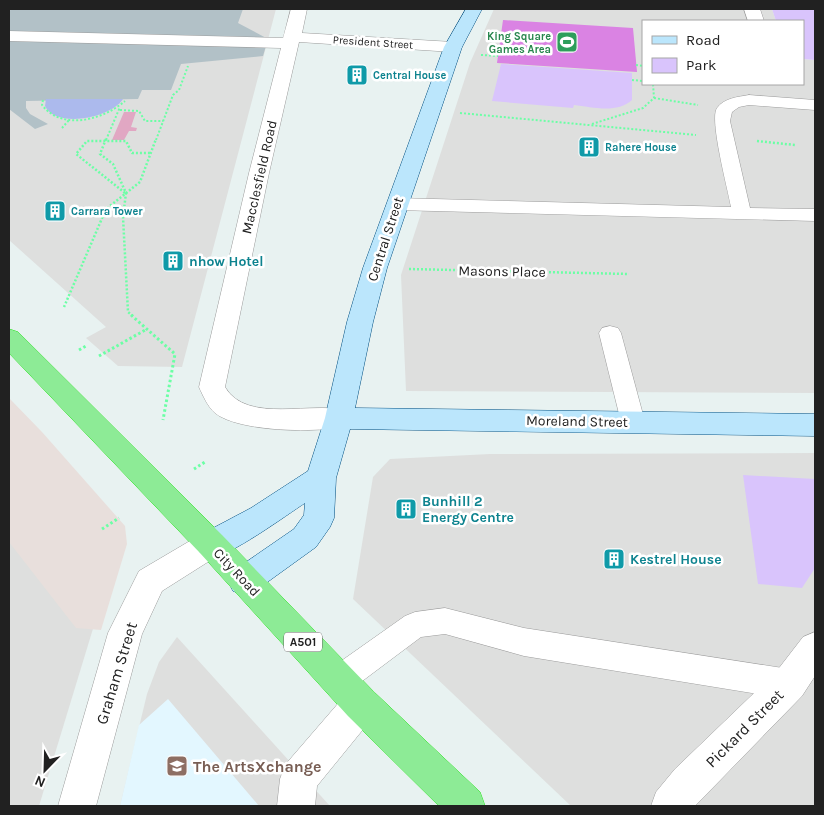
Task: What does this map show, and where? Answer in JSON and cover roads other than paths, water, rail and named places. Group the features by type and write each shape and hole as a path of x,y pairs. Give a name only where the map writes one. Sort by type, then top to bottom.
{"highway":[{"name":"City Road","path":"9,338 211,544 350,693 466,806"}],"street":[{"name":"Macclesfield Road","path":"300,9 259,173 212,387 218,399 227,407 247,415 285,418 339,418"},
{"name":"Central Street","path":"244,581 305,538 319,518 321,478 339,418 360,322 375,268 453,47 474,9"},
{"name":"President Street","path":"9,36 266,44 292,40 453,47"},
{"name":"Moreland Street","path":"339,418 815,425"},
{"path":"211,544 262,517 321,478"},
{"name":"Graham Street","path":"78,806 125,633 150,581 211,544"},
{"name":"Pickard Street","path":"670,806 689,783 789,684 815,648"},
{"path":"296,806 299,779 350,693"}],"lane":[{"path":"742,213 722,120 724,110 734,103 749,100 815,105"},
{"path":"396,204 815,215"},
{"path":"610,334 633,422"},
{"path":"350,693 415,625 445,621 485,630 524,642 789,684"}],"place":[{"name":"King Square Games Area","path":"567,42"},
{"name":"Central House","path":"357,75"},
{"name":"Rahere House","path":"589,147"},
{"name":"Carrara Tower","path":"55,211"},
{"name":"nhow Hotel","path":"173,261"},
{"name":"Bunhill 2 Energy Centre","path":"406,509"},
{"name":"Kestrel House","path":"614,559"},
{"name":"The ArtsXchange","path":"177,766"}]}
